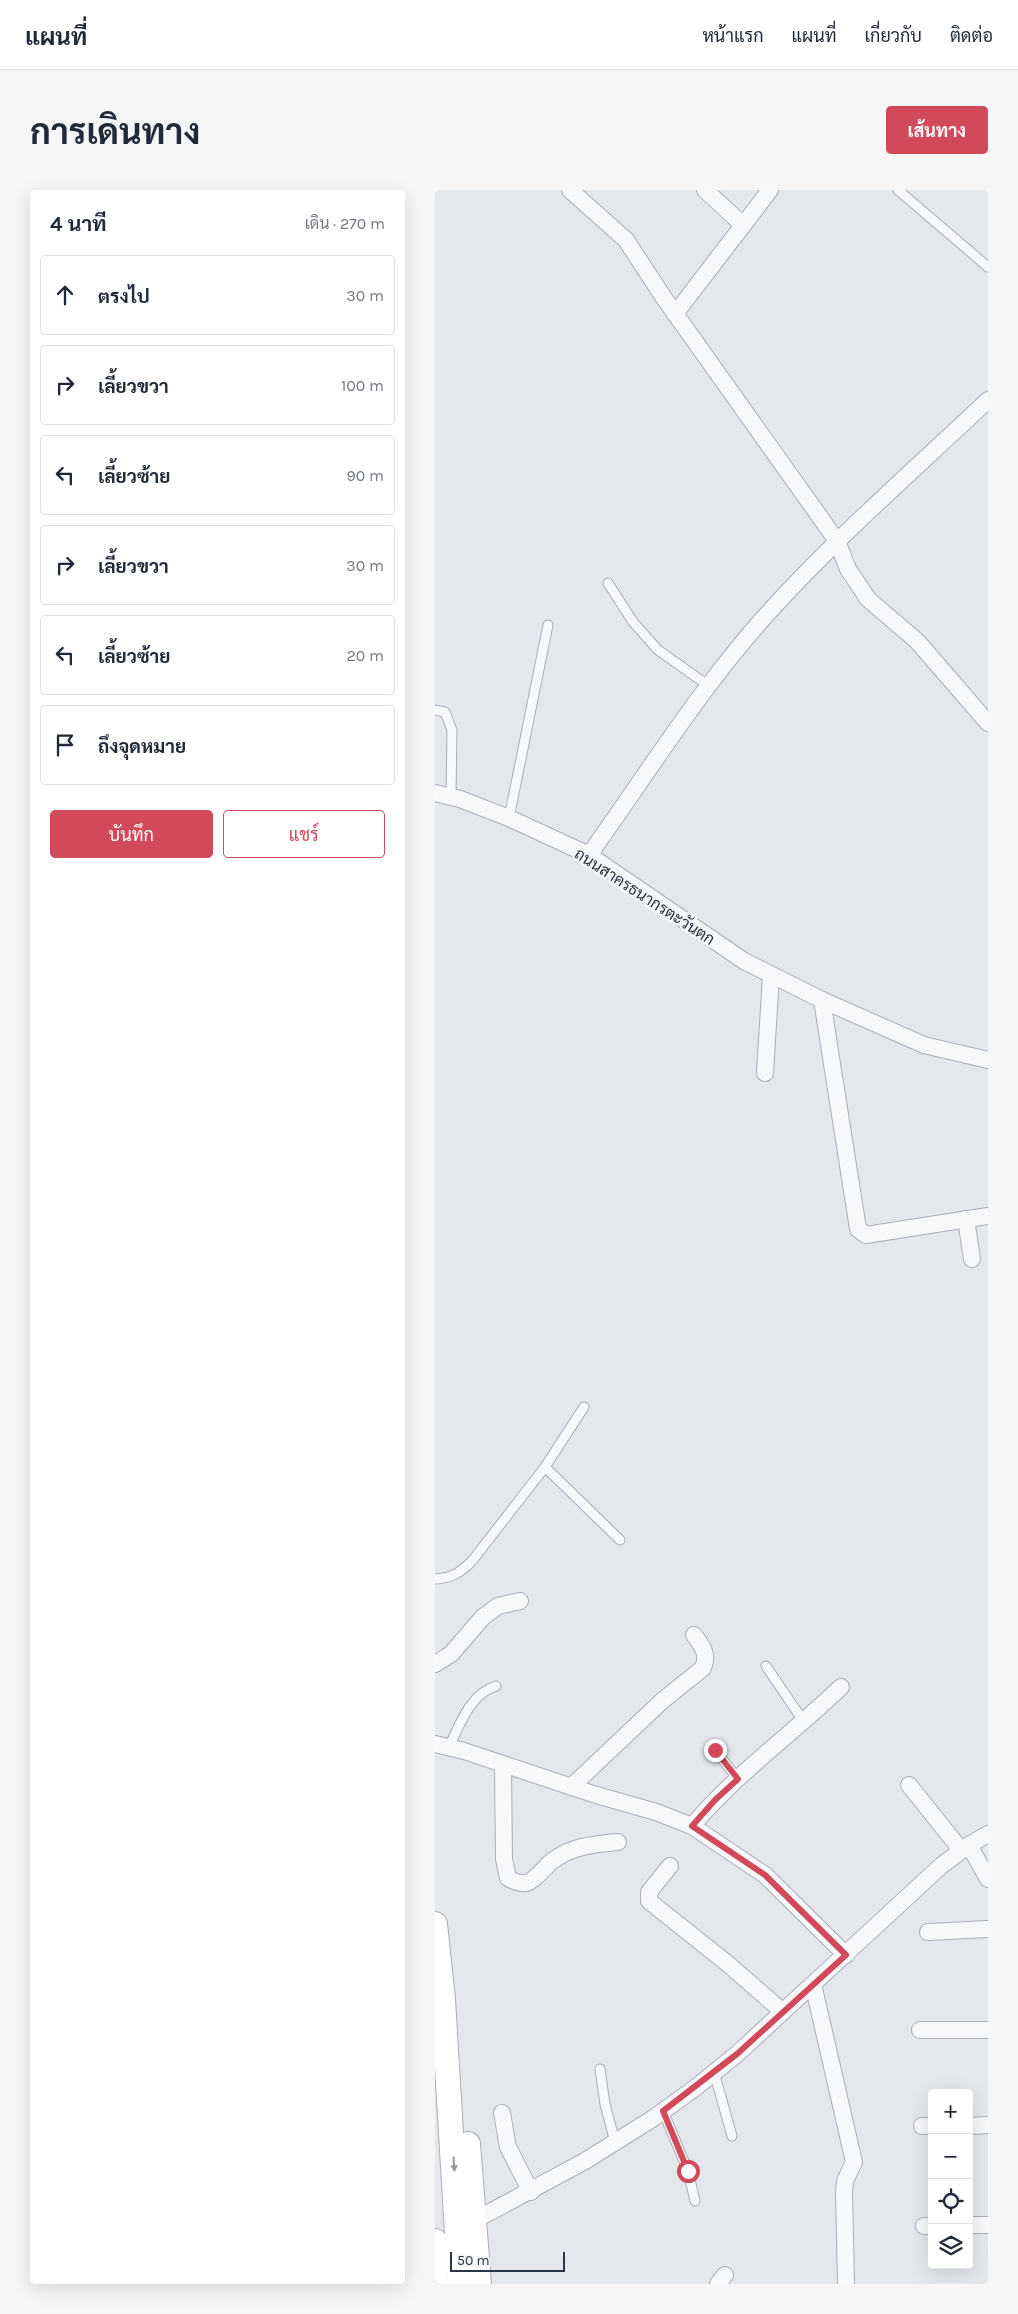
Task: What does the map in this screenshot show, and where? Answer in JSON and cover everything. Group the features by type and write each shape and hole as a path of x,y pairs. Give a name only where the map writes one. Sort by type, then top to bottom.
{"street":[{"path":"570,190 626,240 675,314 837,541 848,569 868,599 917,641 988,723"},
{"path":"705,190 743,225"},
{"path":"675,314 770,190"},
{"path":"589,855 709,686 768,614 837,541 988,400"},
{"name":"ถนนสาครธนากรตะวันตก","path":"435,792 451,796 509,818 589,855 745,961 822,1000 924,1045 988,1060"},
{"path":"765,1073 771,975"},
{"path":"822,1000 858,1230 866,1235 988,1216"},
{"path":"966,1219 972,1259"},
{"path":"435,1664 451,1654 483,1617 498,1606 520,1601"},
{"path":"571,1787 655,1707 703,1668 706,1663 704,1648 694,1635"},
{"path":"692,1826 715,1800 841,1687"},
{"path":"442,1746 656,1812 692,1826 765,1875 846,1955"},
{"path":"503,1764 504,1859 508,1878 515,1882 526,1883 531,1881 554,1860 570,1851 595,1844 618,1842"},
{"path":"909,1785 965,1848 988,1879"},
{"path":"467,2225 531,2192 663,2111 714,2072 783,2012 942,1865 988,1834"},
{"path":"670,1866 649,1892 649,1901 728,1964 783,2012"},
{"path":"435,1924 439,1962 439,1999 467,2225 479,2284"},
{"path":"928,1932 988,1929"},
{"path":"439,1962 455,2003 467,2225 460,2284"},
{"path":"813,1984 854,2162 845,2181 844,2193 846,2284"},
{"path":"920,2030 988,2030"},
{"path":"502,2113 508,2146 531,2192"},
{"path":"973,2126 988,2126"},
{"path":"973,2225 988,2225"},
{"path":"435,2241 436,2284"}],"lane":[{"path":"898,190 988,267"},
{"path":"608,583 633,622 658,650 709,686"},
{"path":"509,818 549,625"},
{"path":"435,710 445,712 452,730 451,796"},
{"path":"435,1579 448,1579 461,1573 472,1561 545,1466 584,1407"},
{"path":"545,1466 620,1540"},
{"path":"766,1666 803,1722"},
{"path":"442,1746 483,1691 496,1686"},
{"path":"715,1750 738,1779"},
{"path":"600,2069 605,2104 615,2142"},
{"path":"714,2072 732,2136"},
{"path":"663,2111 688,2171 695,2201"}],"route":[{"path":"688,2171 663,2111 737,2054 846,1955 824,1931 765,1875 692,1826 715,1800 738,1779 715,1750"}]}
